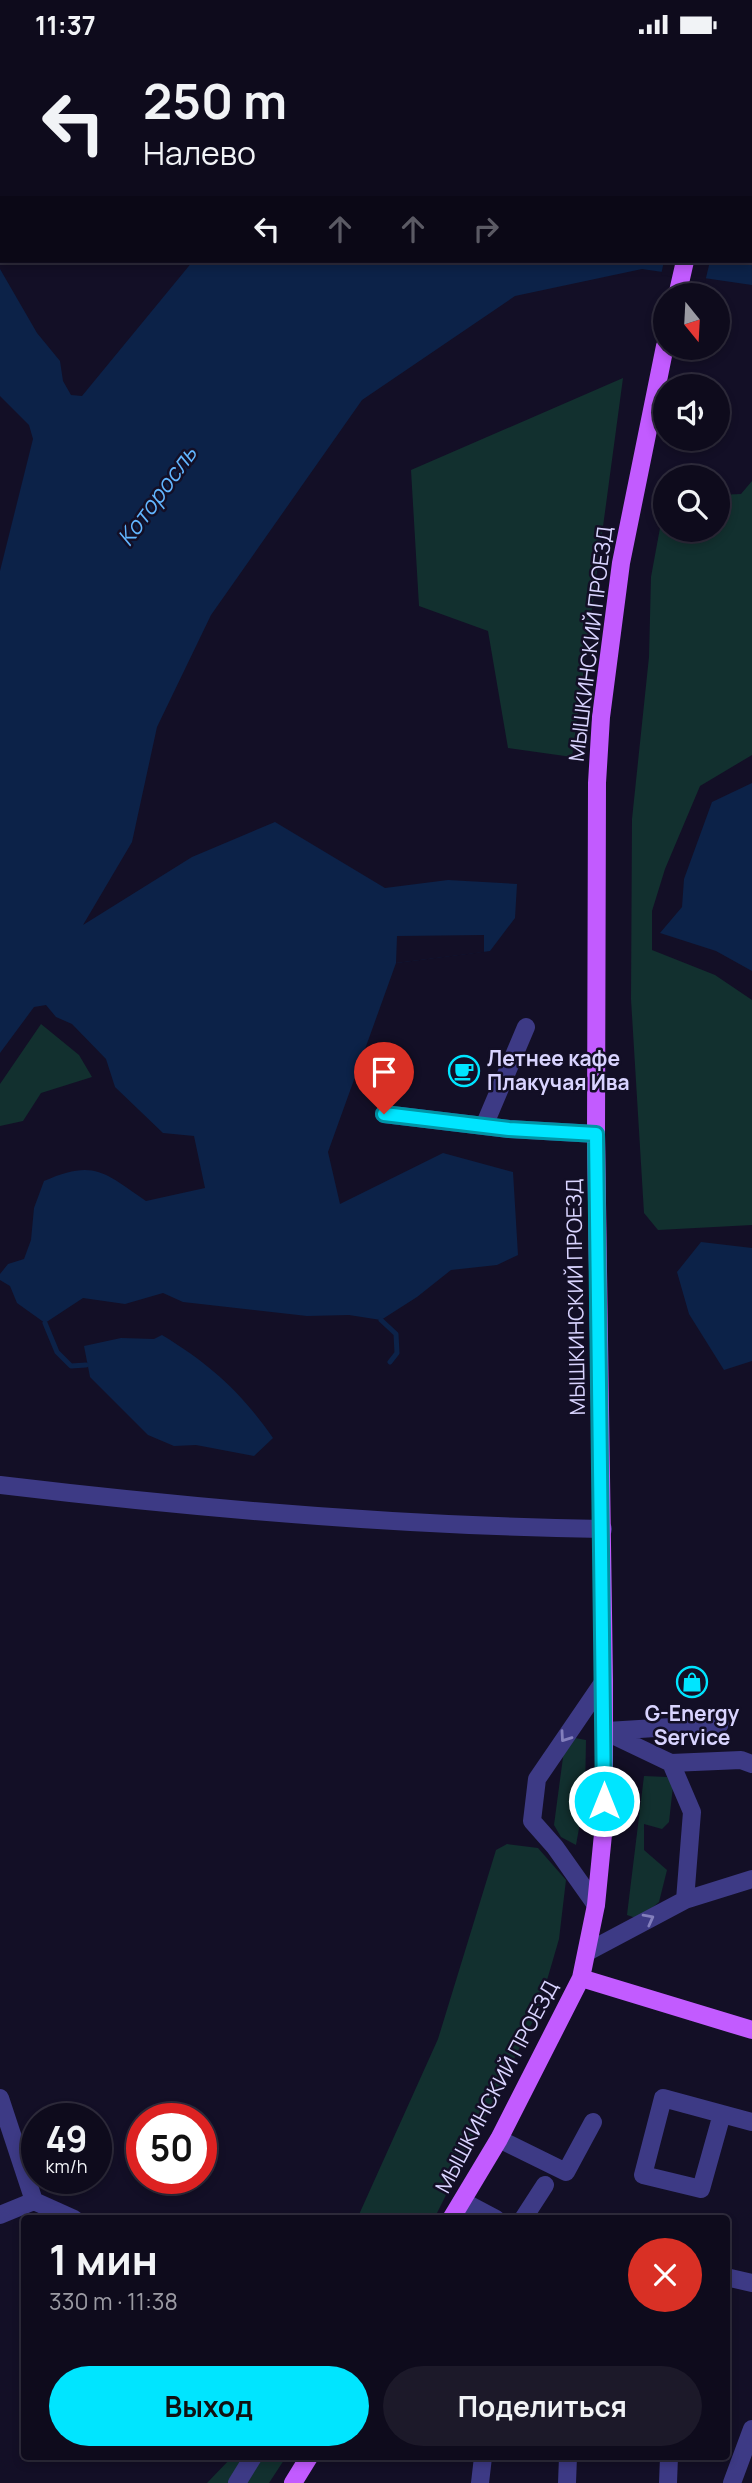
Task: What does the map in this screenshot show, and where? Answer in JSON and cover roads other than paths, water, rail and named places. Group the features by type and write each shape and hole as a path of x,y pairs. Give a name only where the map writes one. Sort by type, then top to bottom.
{"main road":[{"path":"680,283 685,263"},
{"name":"МЫШКИНСКИЙ ПРОЕЗД","path":"453,2215 499,2139 581,1978 589,1951 596,1905 604,1824 603,1529 596,1134 597,783 601,717 621,563 662,361"},
{"path":"581,1978 752,2030"},
{"path":"293,2483 307,2460"}],"lane":[{"path":"484,1126 526,1027"},
{"path":"384,1114 484,1126 596,1134"},
{"path":"0,1485 144,1502 467,1527 603,1529"},
{"path":"596,1905 555,1847 532,1821 537,1779 604,1681"},
{"path":"604,1731 720,1724"},
{"path":"604,1731 671,1763 741,1760 752,1764"},
{"path":"671,1763 692,1812 685,1900"},
{"path":"589,1951 685,1900 752,1879"},
{"path":"0,2098 34,2201"},
{"path":"722,2114 701,2189 643,2175 663,2098 752,2122"},
{"path":"499,2139 566,2172 593,2122"},
{"path":"526,2215 545,2185"},
{"path":"0,2215 34,2201 65,2215"},
{"path":"462,2201 488,2215"},
{"path":"730,2278 752,2283"},
{"path":"732,2483 752,2429"},
{"path":"237,2483 251,2460"},
{"path":"480,2483 483,2460"},
{"path":"567,2483 568,2460"},
{"path":"668,2483 669,2460"}],"water":[{"name":"Которосль","path":"191,263 752,263 752,285 642,269 515,296 362,400 211,615 157,727 132,842 83,925 192,857 275,822 385,888 448,880 517,884 515,918 490,951 396,963 328,1152 340,1204 443,1153 513,1172 518,1255 497,1265 451,1270 417,1297 381,1320 349,1315 307,1316 183,1302 163,1293 125,1304 83,1298 45,1323 17,1303 10,1286 0,1280 0,1274 8,1264 24,1259 31,1240 34,1208 44,1181 75,1171 98,1172 146,1201 205,1188 194,1136 163,1133 115,1087 106,1059 72,1024 56,1017 46,1005 34,1007 0,1053 0,571 33,439 29,425 0,396 0,269 37,333 60,361 63,381 71,395 82,396"},
{"path":"752,783 752,971 716,951 660,933 682,907 684,879 712,802"},
{"path":"701,1242 752,1248 752,1361 724,1370 689,1314 677,1272"},
{"path":"162,1335 224,1380 261,1421 273,1438 254,1456 196,1445 174,1446 148,1435 90,1377 84,1346 121,1338 154,1339"}],"waterway":[{"path":"381,1320 396,1334 397,1353 390,1362"},
{"path":"45,1323 57,1352 71,1366 86,1365"}],"place":[{"name":"Летнее кафе Плакучая Ива","path":"464,1071"},
{"name":"G-Energy Service","path":"692,1682"}]}
